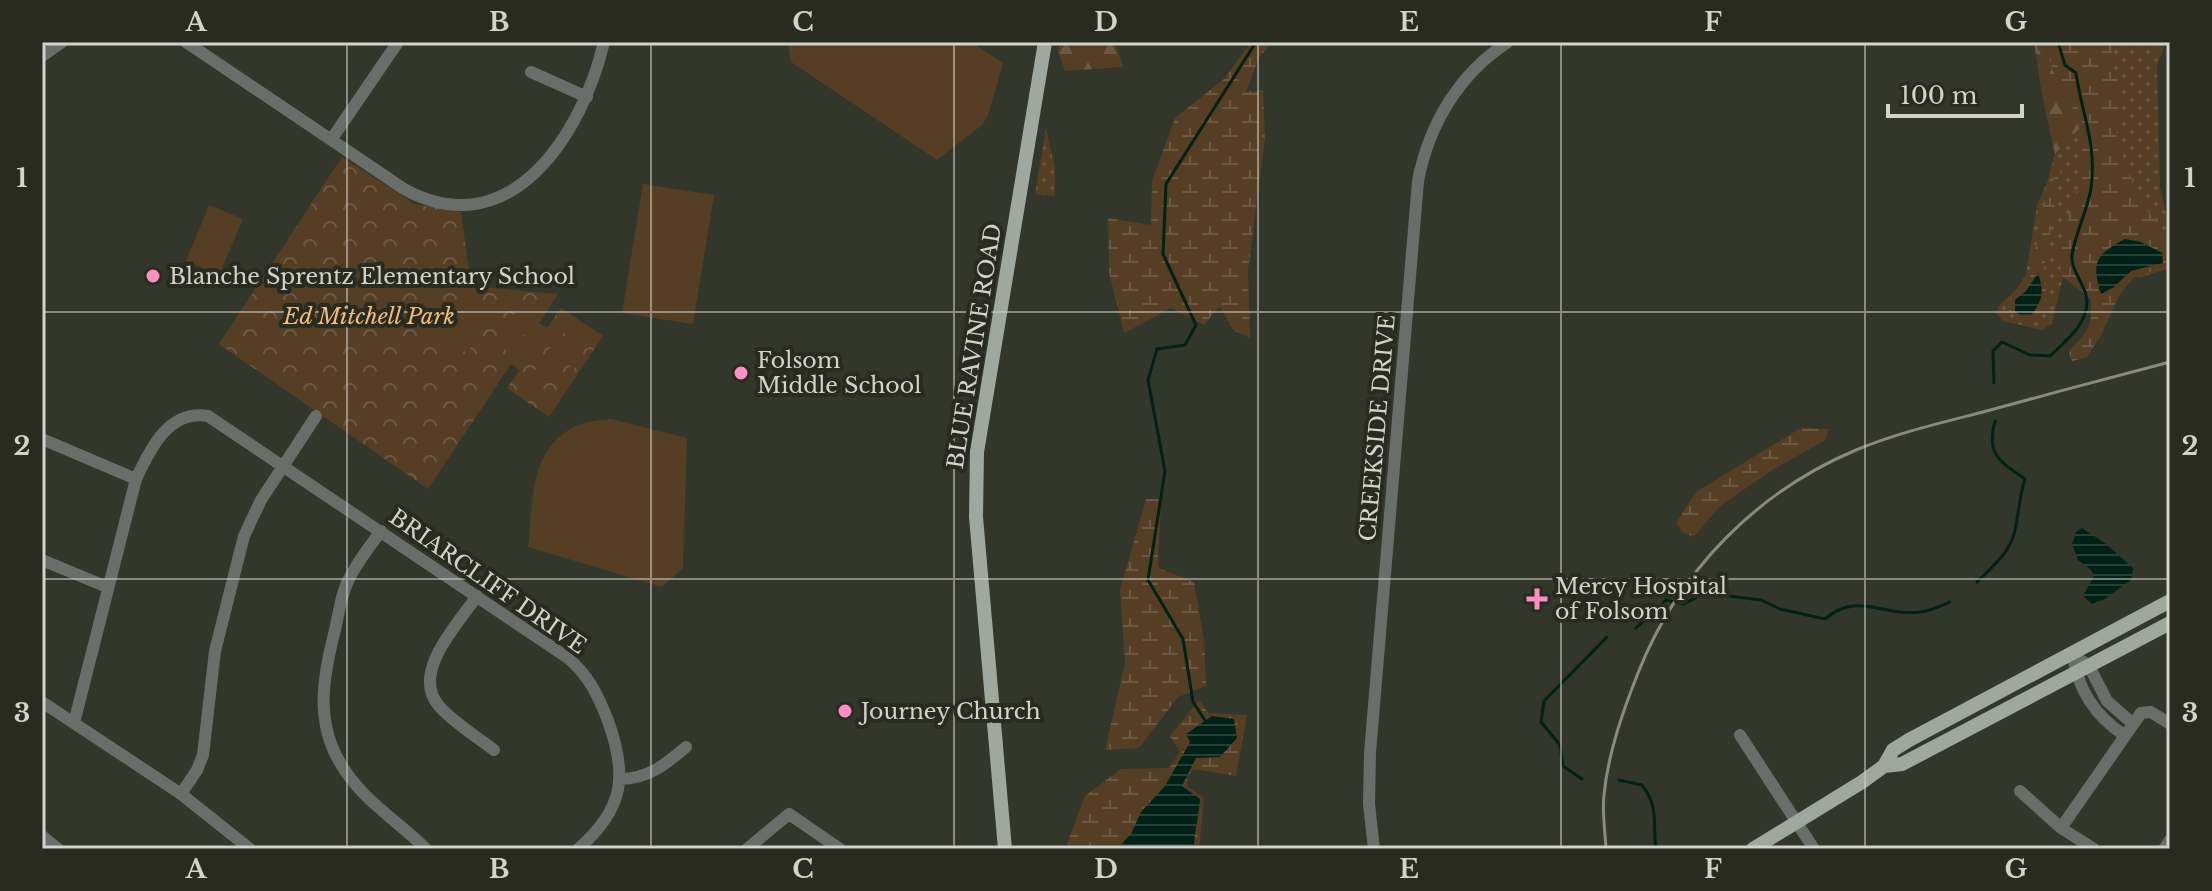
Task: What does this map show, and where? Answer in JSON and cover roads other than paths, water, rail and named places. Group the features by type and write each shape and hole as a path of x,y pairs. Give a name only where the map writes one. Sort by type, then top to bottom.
{"main road":[{"name":"BLUE RAVINE ROAD","path":"1005,849 976,517 976,464 1045,42"},
{"path":"1753,849 1797,824 1884,766 1893,750 1909,740 2170,601"},
{"path":"1884,766 1902,764 2169,624"}],"street":[{"path":"42,56 62,42"},
{"path":"186,42 410,193 448,203 479,202 509,193 540,170 587,97 604,42"},
{"path":"331,140 398,42"},
{"name":"CREEKSIDE DRIVE","path":"1374,849 1369,804 1370,753 1418,181 1432,133 1448,102 1480,64 1508,42"},
{"path":"531,72 587,97"},
{"name":"BRIARCLIFF DRIVE","path":"74,723 136,479 167,428 177,420 195,415 208,416 568,658 588,678 599,696 618,749 620,779 609,816 578,849"},
{"path":"181,794 203,755 210,674 239,550 256,510 316,416"},
{"path":"42,439 136,479"},
{"path":"381,531 350,577 344,592 324,672 323,714 330,741 345,772 363,793 426,849"},
{"path":"42,560 107,587"},
{"path":"477,596 433,662 430,687 442,709 494,750"},
{"path":"2073,654 2107,701 2132,723"},
{"path":"2082,670 2088,699 2100,716 2124,735"},
{"path":"42,702 181,794 250,849"},
{"path":"2061,828 2132,723 2145,711 2170,724"},
{"path":"1740,735 1814,849"},
{"path":"620,779 656,771 686,747"},
{"path":"2020,791 2061,828 2094,849"},
{"path":"747,849 789,814 840,849"},
{"path":"42,836 58,849"},
{"path":"2164,849 2170,840"}],"waterway":[{"path":"1206,722 1193,702 1183,639 1148,580 1165,471 1148,380 1157,349 1185,345 1196,325 1163,254 1166,184 1256,42"},
{"path":"1994,383 1993,351 2002,342 2030,355 2050,356 2077,329 2087,304 2072,254 2090,196 2092,157 2076,73 2065,65 2058,42"},
{"path":"1977,582 2000,559 2013,538 2025,479 1997,456 1992,442 1995,421"},
{"path":"1636,628 1666,600 1684,604 1710,590 1761,600 1780,609 1825,619 1848,607 1907,613 1950,602"},
{"path":"1582,779 1563,766 1560,745 1541,722 1544,701 1607,637"},
{"path":"1619,780 1642,785 1648,794 1653,809 1656,849"}],"railway":[{"path":"1606,849 1603,808 1606,779 1617,732 1638,673 1675,601 1698,569 1724,539 1754,512 1820,467 1871,444 2170,362"}],"place":[{"name":"Blanche Sprentz Elementary School","path":"153,276"},
{"name":"Folsom Middle School","path":"741,373"},
{"name":"Mercy Hospital of Folsom","path":"1537,599"},
{"name":"Journey Church","path":"845,711"}],"park label":[{"name":"Ed Mitchell Park","path":"369,316"}]}
